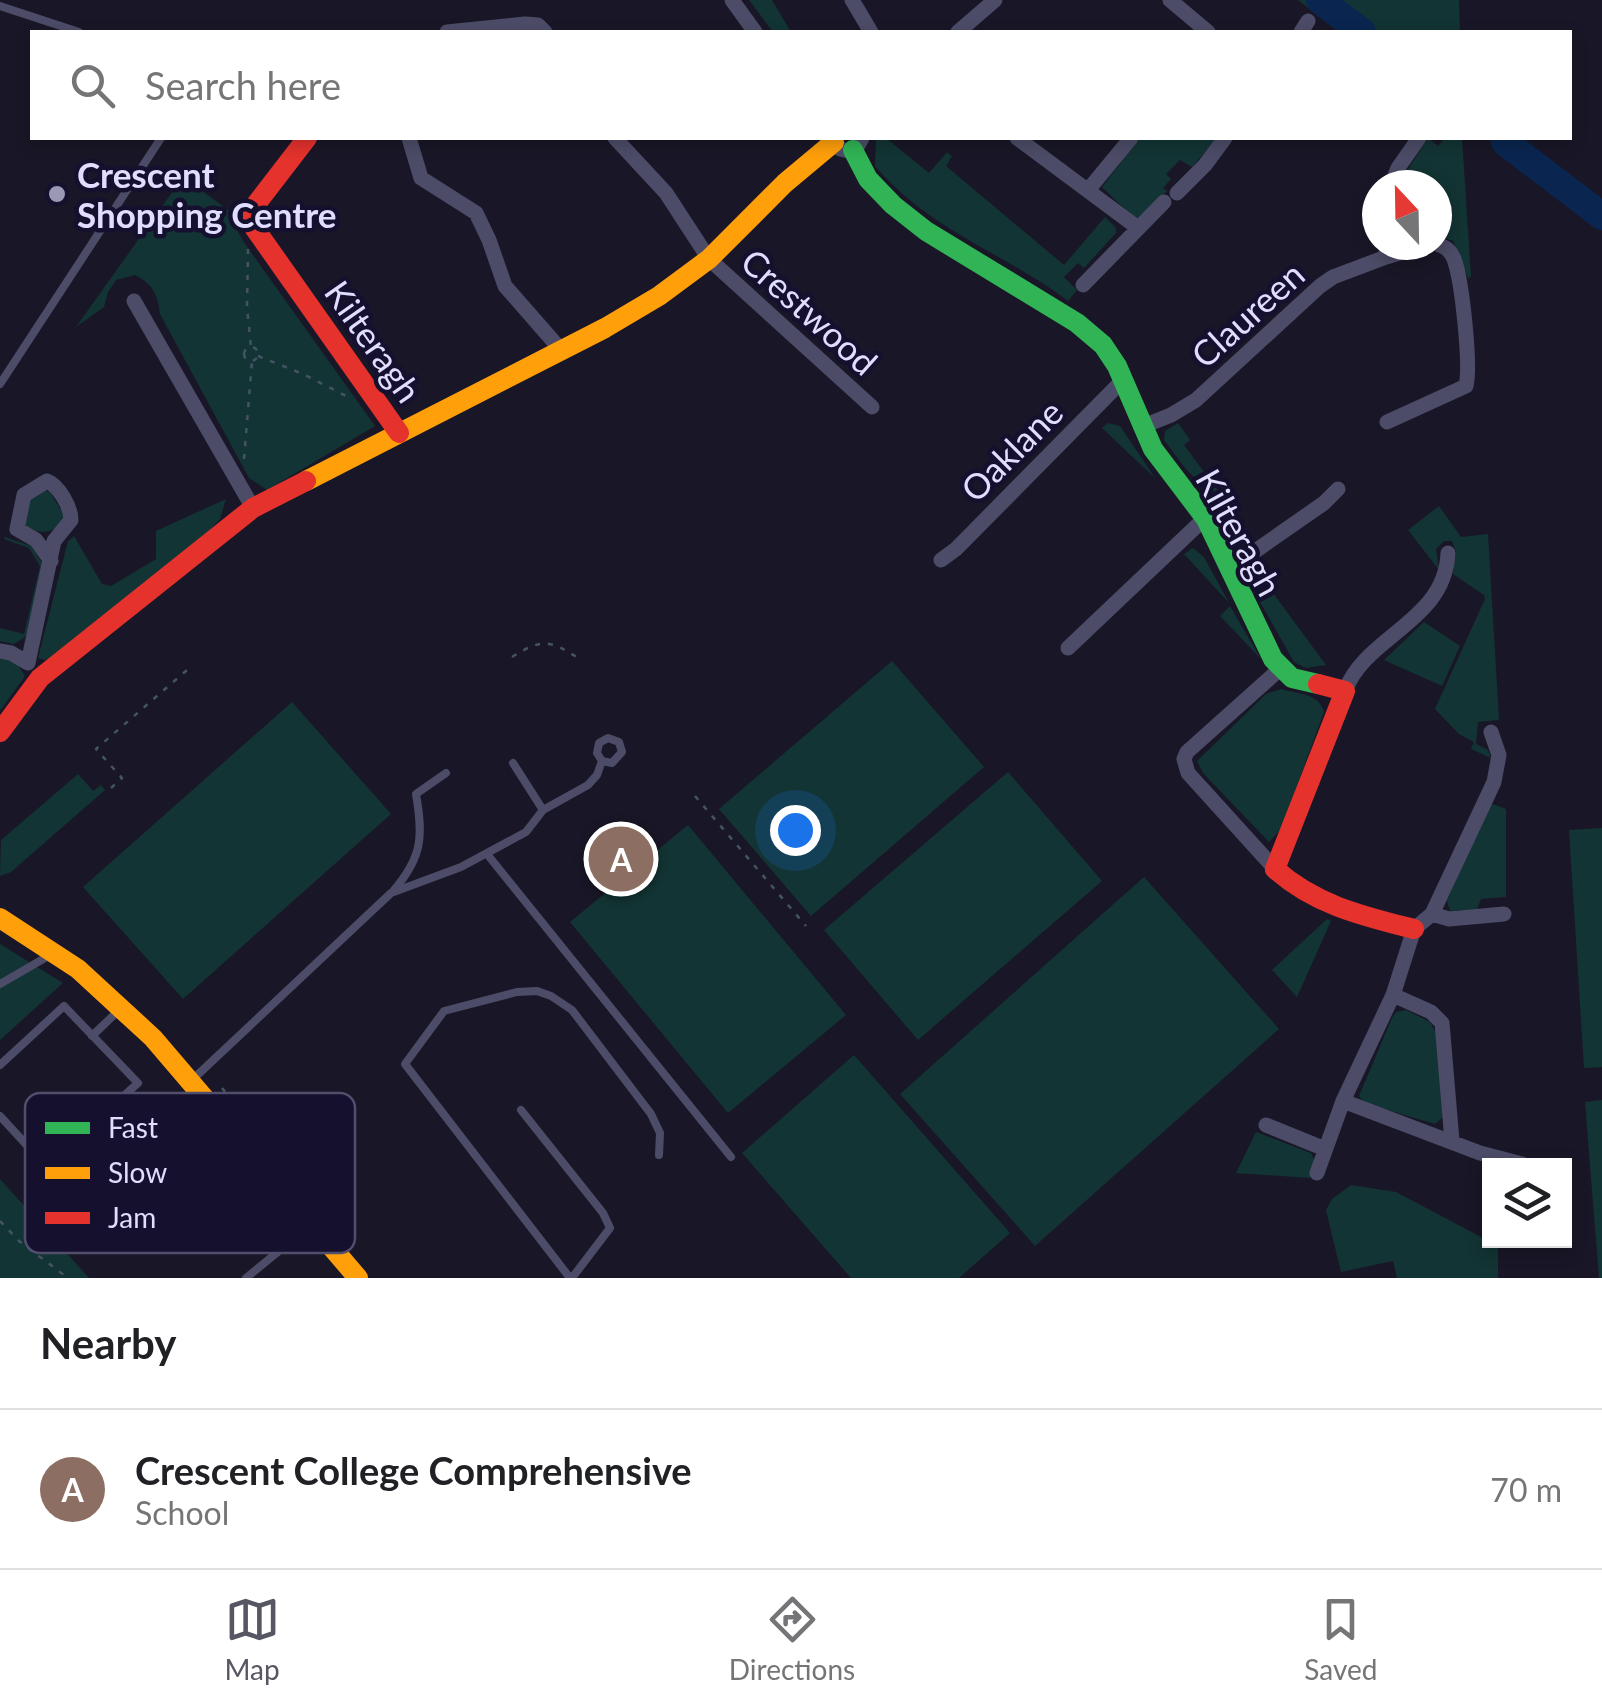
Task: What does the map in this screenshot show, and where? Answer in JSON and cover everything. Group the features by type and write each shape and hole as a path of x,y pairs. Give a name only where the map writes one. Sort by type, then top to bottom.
{"street":[{"path":"732,0 754,30"},
{"path":"852,0 870,30"},
{"path":"960,30 995,0"},
{"path":"1170,0 1206,30"},
{"path":"466,30 525,24 543,30"},
{"path":"253,226 258,203 305,140"},
{"path":"410,140 421,178 476,213 502,282 561,350"},
{"path":"618,140 666,193 709,259"},
{"path":"1020,140 1138,228"},
{"path":"1089,190 1128,140"},
{"path":"1083,285 1205,165 1224,140"},
{"path":"1397,170 1418,140"},
{"name":"Kilteragh","path":"0,732 34,670 253,508 652,301 709,259 774,195 846,142 868,178 913,222 1076,322 1110,352 1141,428 1154,452 1194,500 1252,622 1280,669"},
{"name":"Kilteragh","path":"253,226 400,433"},
{"path":"1386,422 1466,386 1458,274 1452,255"},
{"name":"Crestwood","path":"709,259 872,406"},
{"name":"Claureen","path":"1141,428 1172,416 1196,400 1320,286 1369,260"},
{"path":"134,301 253,508"},
{"name":"Oaklane","path":"941,560 956,550 1122,380"},
{"path":"0,650 11,652 34,670 54,541 69,526 71,514 55,486 42,482 24,495 16,523 17,529 36,540 50,561"},
{"path":"1228,570 1338,489"},
{"path":"1068,648 1204,519"},
{"path":"1275,869 1345,691 1368,658 1413,620 1431,598 1447,574 1448,553"},
{"path":"1345,691 1306,684 1280,669 1187,752 1184,758 1188,774 1291,884 1328,904 1414,929"},
{"path":"1318,1173 1342,1101 1393,995 1414,929 1432,914 1494,782 1499,755 1491,732"},
{"path":"1432,914 1449,918 1504,914"},
{"path":"0,918 78,969 121,1008 201,1093"},
{"path":"1393,995 1431,1012 1442,1023 1452,1141"},
{"path":"1342,1101 1495,1158"},
{"path":"1266,1126 1325,1149"},
{"path":"337,1253 358,1278"}],"lane":[{"path":"0,6 73,30"},
{"path":"0,384 160,140"},
{"path":"392,893 432,880 526,832 543,810 588,785 602,760"},
{"path":"513,762 543,810"},
{"path":"191,1081 408,874 418,855 422,830 416,794 446,773"},
{"path":"487,854 731,1157"},
{"path":"0,984 54,953"},
{"path":"521,1110 603,1213 610,1228 571,1278 405,1064 444,1010 517,992 537,991 552,996 572,1010 651,1114 660,1132 659,1156"},
{"path":"0,1065 64,1006 138,1082 126,1093"},
{"path":"92,1036 121,1008"},
{"path":"0,1116 25,1143"},
{"path":"246,1278 277,1253"}],"path":[{"path":"252,361 244,354 250,347 247,250 253,226"},
{"path":"250,347 258,351 258,356"},
{"path":"258,356 357,401 378,404"},
{"path":"237,480 247,446 252,361 258,356"},
{"path":"512,658 540,642 550,642 578,658"},
{"path":"111,788 122,778 96,748 188,670"},
{"path":"696,796 806,926"},
{"path":"0,1221 25,1246"},
{"path":"35,1253 68,1278"}],"green space":[{"path":"749,0 772,0 790,30 772,30"},
{"path":"1298,0 1459,0 1460,30 1336,30"},
{"path":"876,140 888,140 929,173 947,152 952,156 946,166 1064,265 1105,217 1116,233 1084,268 1078,263 1064,277 1077,290 1068,301 944,225 897,189 875,166"},
{"path":"1138,140 1215,140 1192,167 1180,160 1166,174 1171,179 1163,188 1167,191 1138,218 1102,187"},
{"path":"1427,140 1438,146 1443,140 1462,140 1471,277 1468,278 1453,241 1452,170 1408,170"},
{"path":"183,177 231,212 243,241 375,426 267,490 249,478 146,282 135,275 116,280 104,307 76,327"},
{"path":"1108,423 1120,426 1155,478 1102,428"},
{"path":"1178,423 1190,440 1184,445 1253,538 1243,545 1231,543 1209,493 1164,440 1165,431"},
{"path":"44,490 50,492 64,522 40,532 24,525 29,500"},
{"path":"226,499 220,519 209,531 55,656 38,658 68,541 74,536 102,584 111,586 156,559 156,531"},
{"path":"1439,506 1461,537 1488,534 1499,720 1478,722 1476,744 1488,750 1491,758 1471,749 1474,742 1459,734 1435,709 1485,599 1453,574 1456,552 1452,541 1444,541 1436,549 1439,570 1408,530"},
{"path":"5,537 31,546 42,563 28,635 14,644 0,641 0,628 24,634 40,566 29,548"},
{"path":"1193,548 1204,557 1229,603 1184,554"},
{"path":"1253,566 1326,665 1306,668 1294,662 1247,579"},
{"path":"1230,606 1261,659 1220,616"},
{"path":"1424,622 1460,646 1442,686 1384,660"},
{"path":"0,656 16,662 25,676 0,711"},
{"path":"892,661 984,767 811,916 719,809"},
{"path":"1281,689 1312,698 1324,712 1281,829 1269,842 1203,773 1197,761 1266,694"},
{"path":"292,702 391,814 183,999 83,887"},
{"path":"1008,772 1102,881 918,1040 824,930"},
{"path":"78,774 93,791 101,785 105,790 11,872 0,876 1,840"},
{"path":"1490,803 1506,809 1506,897 1481,899 1477,909 1450,911 1447,901"},
{"path":"688,825 846,1015 728,1113 570,922"},
{"path":"1602,828 1602,1067 1584,1068 1569,830"},
{"path":"1144,877 1279,1029 1035,1246 900,1094"},
{"path":"1327,919 1331,921 1297,997 1272,970"},
{"path":"0,944 63,983 0,1040"},
{"path":"1406,1010 1430,1022 1436,1033 1443,1117 1435,1124 1364,1103 1359,1096 1392,1018 1396,1012"},
{"path":"854,1055 1010,1233 959,1278 851,1278 742,1153"},
{"path":"1602,1100 1602,1278 1599,1278 1585,1102"},
{"path":"1256,1132 1311,1153 1315,1161 1311,1178 1236,1173"},
{"path":"0,1179 25,1207 25,1253 67,1253 89,1278 0,1278"},
{"path":"1351,1185 1396,1192 1482,1238 1482,1248 1498,1248 1498,1278 1397,1278 1393,1261 1341,1272 1326,1210 1332,1199"}],"waterway":[{"path":"1320,0 1359,30"},
{"path":"1505,142 1602,216"}],"traffic: fast":[{"path":"853,150 868,179 926,231 1077,323 1103,345 1117,366 1153,449 1206,519 1273,659 1292,678 1318,684"}],"traffic: slow":[{"path":"306,481 605,328 659,296 709,259 785,183 834,142"},
{"path":"0,918 78,969 153,1038 200,1093"},
{"path":"337,1253 358,1278"}],"traffic: jam":[{"path":"305,140 257,203 253,226 399,433"},
{"path":"0,732 40,678 253,508 306,481"},
{"path":"1318,684 1345,691 1275,869 1323,900 1414,929"}],"place":[{"name":"Crescent Shopping Centre","path":"57,194"},
{"name":"Crescent College Comprehensive","path":"621,859"}]}
